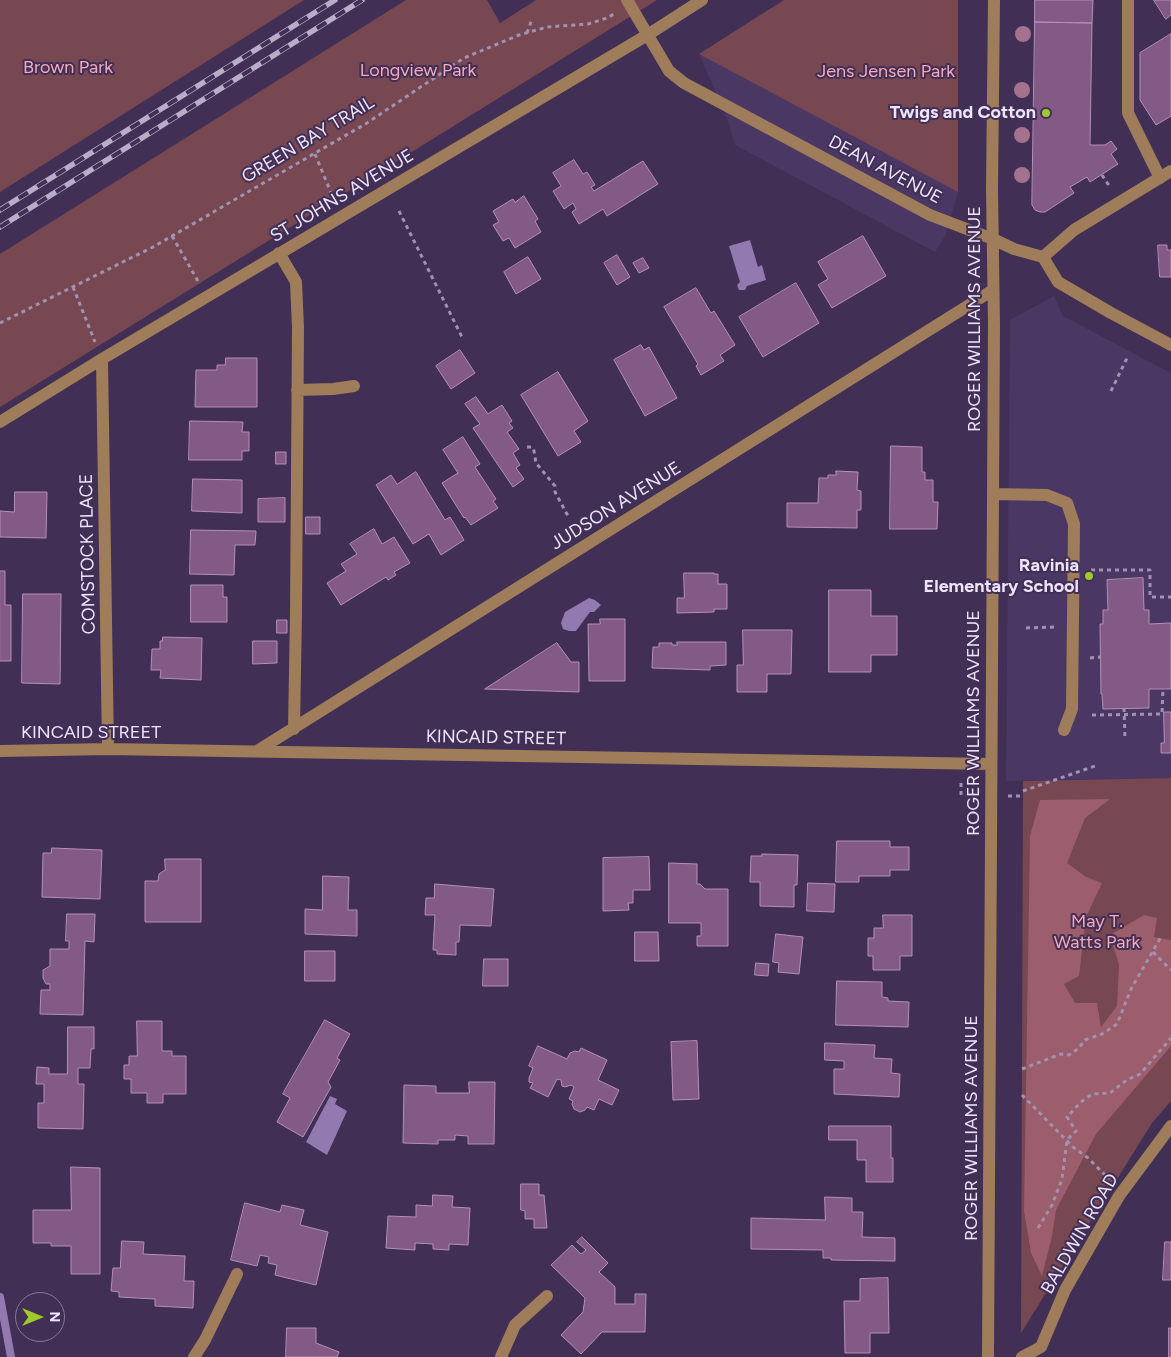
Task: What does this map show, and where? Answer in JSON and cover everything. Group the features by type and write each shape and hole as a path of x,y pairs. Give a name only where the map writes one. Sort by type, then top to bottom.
{"street":[{"name":"ST JOHNS AVENUE","path":"0,422 702,0"},
{"name":"ROGER WILLIAMS AVENUE","path":"988,1357 994,0"},
{"path":"1128,0 1128,112 1160,178"},
{"name":"DEAN AVENUE","path":"628,2 669,70 684,83 930,215 1014,249 1043,257"},
{"path":"1171,171 1074,230 1043,257 1058,282 1171,345"},
{"path":"279,253 296,282 298,328 294,729"},
{"name":"JUDSON AVENUE","path":"258,751 993,290"},
{"name":"COMSTOCK PLACE","path":"102,359 108,749"},
{"path":"297,390 333,389 354,386"},
{"path":"992,494 1047,495 1068,503 1074,524 1072,709 1064,730"},
{"name":"KINCAID STREET","path":"0,751 108,749 991,764"},
{"name":"BALDWIN ROAD","path":"1022,1357 1041,1347 1065,1290 1123,1191 1171,1126"},
{"path":"194,1357 206,1340 237,1274"},
{"path":"501,1357 515,1325 547,1296"}],"path":[{"name":"GREEN BAY TRAIL","path":"0,323 172,236 367,123 464,58 547,27 588,24 607,18 628,2"},
{"path":"527,33 532,19"},
{"path":"315,154 341,216"},
{"path":"399,211 463,339"},
{"path":"172,236 207,296"},
{"path":"73,287 102,359"},
{"path":"1111,391 1128,356"},
{"path":"527,447 532,447 536,463 555,486 555,492 568,516"},
{"path":"1091,570 1150,570 1150,597 1171,597"},
{"path":"1026,628 1073,627"},
{"path":"1092,715 1162,714 1163,689"},
{"path":"1124,708 1125,739"},
{"path":"1023,791 1098,765"},
{"path":"1022,1070 1061,1054 1069,1054 1078,1049 1085,1040 1102,1034 1117,1024 1131,989 1161,937"},
{"path":"1153,952 1171,970"},
{"path":"1038,1228 1052,1205 1062,1179 1067,1140 1076,1131 1068,1117 1081,1102 1092,1094 1110,1093 1127,1080 1140,1074 1171,1038"},
{"path":"1022,1095 1073,1148 1088,1158 1123,1191"}],"shaded area":[{"path":"763,13 958,78 958,192 945,236 935,252 735,145 728,121 699,54"},
{"path":"750,240 758,267 762,265 766,280 747,286 745,290 739,290 737,285 740,282 729,246"},
{"name":"Ravinia Elementary School","path":"1054,296 1063,316 1171,373 1171,778 1006,781 1010,320"},
{"path":"589,598 601,605 594,612 590,612 576,631 563,629 561,623 565,612"},
{"path":"1110,799 1085,818 1067,863 1086,877 1102,883 1086,917 1079,976 1064,984 1075,1003 1097,1003 1101,1027 1117,1006 1119,965 1110,935 1144,915 1157,918 1154,937 1171,940 1171,1046 1096,1134 1056,1210 1042,1276 1031,1253 1024,1211 1030,836 1040,800"},
{"path":"330,1096 337,1099 335,1104 347,1111 327,1155 306,1142"}],"green space":[{"name":"Brown Park","path":"0,0 304,0 0,192"},
{"name":"Longview Park","path":"406,0 487,0 500,23 536,0 657,0 0,407 0,254"},
{"name":"Jens Jensen Park","path":"784,0 958,0 958,192 699,54"},
{"name":"May T. Watts Park","path":"1171,778 1171,1101 1152,1123 1021,1333 1023,781"}],"building":[{"path":"1035,0 1093,0 1092,23 1035,22"},
{"path":"1154,0 1171,0 1171,15 1166,19"},
{"path":"1035,22 1092,23 1090,145 1105,145 1111,141 1117,149 1111,154 1118,164 1090,182 1087,177 1070,187 1074,193 1045,212 1035,210 1032,205"},
{"path":"1171,34 1171,116 1156,125 1140,100 1140,53"},
{"path":"574,160 583,174 587,172 595,185 591,187 594,191 643,161 658,184 607,216 603,209 579,224 572,212 576,209 573,203 564,209 553,191 561,186 553,173"},
{"path":"524,196 538,219 535,221 541,232 515,248 509,238 503,241 493,225 499,222 493,211 513,199 515,202"},
{"path":"863,236 886,276 832,308 818,285 828,279 818,262"},
{"path":"1158,245 1167,245 1167,250 1171,250 1171,277 1160,277"},
{"path":"617,255 630,277 617,285 604,263"},
{"path":"528,257 541,279 516,294 504,272"},
{"path":"643,258 649,268 639,273 633,263"},
{"path":"796,283 819,323 763,357 739,317"},
{"path":"696,288 711,313 714,311 735,345 720,355 724,361 701,375 696,366 698,364 664,307"},
{"path":"641,345 644,350 649,347 677,398 645,416 614,360"},
{"path":"460,350 475,373 451,389 436,366"},
{"path":"226,358 257,358 257,407 195,407 196,370 217,370 217,365 225,365"},
{"path":"558,372 588,421 574,431 581,442 558,456 521,395"},
{"path":"476,397 488,414 502,405 512,421 509,423 513,428 507,432 519,449 513,453 520,465 516,468 524,479 513,487 473,428 480,424 465,404"},
{"path":"190,421 243,422 242,432 249,432 249,451 242,451 242,460 189,460"},
{"path":"463,437 480,464 475,467 496,499 493,501 498,508 471,525 464,518 442,483 458,473 443,450"},
{"path":"891,446 922,447 922,472 925,472 925,480 933,480 933,502 938,502 937,529 890,529"},
{"path":"276,452 286,452 286,464 276,464"},
{"path":"836,471 858,472 857,490 861,491 861,510 857,510 857,528 787,527 787,503 818,503 819,478 828,478 828,475 836,475"},
{"path":"416,472 445,520 450,517 464,540 441,555 429,534 413,544 376,485 391,475 397,484"},
{"path":"193,479 242,480 242,513 192,511"},
{"path":"15,492 47,492 46,538 0,537 0,511 14,512"},
{"path":"285,498 285,522 258,522 258,499"},
{"path":"306,517 320,517 320,534 306,534"},
{"path":"374,529 382,544 394,537 410,563 394,572 396,575 388,580 386,577 341,605 327,583 346,571 341,564 357,554 350,544"},
{"path":"191,530 256,531 255,545 235,545 234,575 190,574"},
{"path":"0,571 5,571 5,605 11,605 11,661 0,661"},
{"path":"684,573 718,574 718,584 727,584 727,609 714,609 714,612 677,613 677,598 684,598"},
{"name":"Ravinia Elementary School","path":"1143,578 1144,610 1149,610 1149,624 1171,623 1171,689 1149,689 1149,708 1103,709 1100,624 1103,624 1103,610 1108,610 1107,580"},
{"path":"191,585 223,585 223,597 227,597 227,622 191,622"},
{"path":"829,590 871,590 871,616 897,616 897,655 871,655 871,672 829,672"},
{"path":"23,594 61,594 60,684 22,683"},
{"path":"600,619 625,619 625,681 589,681 588,624 600,624"},
{"path":"277,620 287,620 287,633 277,633"},
{"path":"743,630 792,630 791,674 767,674 767,692 737,692 737,665 743,665"},
{"path":"163,637 202,638 201,680 160,678 161,670 151,670 152,649 160,649 160,641 162,641"},
{"path":"253,641 277,641 277,663 253,664"},
{"path":"677,642 726,642 726,665 710,666 710,670 652,668 653,647 659,647 659,643 677,645"},
{"path":"557,643 571,662 579,662 579,692 485,689"},
{"path":"1164,712 1171,712 1171,753 1161,753 1161,743 1164,743"},
{"path":"837,841 890,841 890,847 909,847 909,870 890,870 890,876 859,876 859,882 836,882"},
{"path":"52,848 102,850 100,899 42,897 43,853 51,853"},
{"path":"762,854 798,855 797,885 794,885 794,907 760,906 760,882 750,882 751,856 762,856"},
{"path":"649,857 650,890 633,890 633,903 628,903 629,910 603,911 603,858"},
{"path":"165,859 201,859 201,922 145,922 145,881 158,881 159,874 165,870"},
{"path":"669,863 697,864 697,884 700,884 705,889 728,889 728,946 697,946 697,936 701,936 701,923 669,923"},
{"path":"323,876 349,877 348,910 357,910 357,936 305,934 305,909 322,910"},
{"path":"808,883 835,884 834,912 807,911"},
{"path":"435,884 494,889 491,926 460,925 459,942 456,942 456,955 437,954 437,950 433,950 435,915 425,915 426,898 434,898"},
{"path":"67,914 95,914 94,942 85,941 83,1015 40,1014 41,990 50,990 50,984 46,984 43,978 43,970 50,966 50,949 69,949 69,941 66,941"},
{"path":"883,915 912,915 912,956 900,956 900,970 873,970 873,956 868,956 868,938 874,938 874,928 883,928"},
{"path":"635,932 658,932 659,961 635,961"},
{"path":"776,934 803,937 799,974 778,972 779,963 773,962"},
{"path":"305,951 335,951 335,981 305,981"},
{"path":"484,959 508,959 508,986 483,986"},
{"path":"756,963 769,964 768,976 755,975"},
{"path":"837,981 882,982 882,997 888,998 888,1001 909,1002 908,1027 836,1025"},
{"path":"325,1020 350,1034 337,1058 340,1060 328,1082 331,1087 303,1137 277,1122 290,1098 283,1094"},
{"path":"137,1021 162,1021 162,1051 172,1051 172,1056 186,1056 186,1094 163,1094 163,1103 147,1103 147,1093 131,1093 131,1079 124,1079 124,1065 129,1065 129,1056 137,1056"},
{"path":"68,1027 94,1027 94,1049 91,1049 90,1068 78,1068 78,1084 84,1084 83,1129 38,1128 38,1103 44,1103 44,1084 36,1084 37,1067 49,1068 49,1074 67,1074"},
{"path":"697,1041 699,1099 673,1100 671,1042"},
{"path":"825,1043 875,1045 874,1058 892,1059 891,1073 900,1074 899,1097 834,1094 834,1069 844,1069 844,1061 825,1060"},
{"path":"538,1046 567,1059 570,1053 579,1052 581,1048 607,1060 598,1080 619,1090 612,1105 599,1099 594,1110 587,1107 580,1112 574,1109 573,1101 569,1099 574,1087 571,1085 562,1086 561,1080 557,1079 548,1097 530,1088 533,1083 529,1082 529,1078 533,1068 529,1066"},
{"path":"469,1082 495,1082 494,1144 468,1144 468,1136 455,1135 455,1140 438,1140 438,1144 403,1143 404,1085 436,1086 436,1093 469,1093"},
{"path":"829,1126 891,1126 893,1182 866,1182 866,1160 857,1160 857,1140 829,1140"},
{"path":"71,1167 100,1168 100,1274 71,1274 71,1246 51,1246 51,1243 33,1243 33,1210 71,1210"},
{"path":"521,1184 539,1184 539,1195 544,1195 547,1228 534,1228 534,1219 525,1219 525,1211 521,1210"},
{"path":"433,1195 453,1196 452,1207 470,1208 468,1245 449,1244 449,1250 433,1249 433,1244 415,1243 415,1250 386,1248 388,1216 416,1217 416,1205 432,1206"},
{"path":"825,1197 852,1198 852,1212 863,1212 862,1237 895,1238 895,1261 831,1260 831,1258 823,1258 823,1250 751,1249 751,1218 825,1220"},
{"path":"245,1203 280,1212 282,1205 304,1210 300,1225 328,1232 316,1285 275,1275 277,1265 268,1263 269,1257 260,1255 257,1266 231,1260"},
{"path":"582,1237 608,1263 599,1272 615,1287 615,1304 635,1304 635,1294 646,1294 645,1332 602,1332 581,1354 561,1335 583,1312 585,1298 551,1265 572,1245 581,1254 586,1250 577,1242"},
{"path":"122,1241 144,1242 143,1254 185,1256 184,1281 194,1281 193,1308 155,1306 155,1299 119,1297 119,1292 111,1291 113,1268 120,1268"},
{"path":"1165,1242 1171,1242 1171,1280 1163,1280"},
{"path":"888,1278 889,1333 870,1333 870,1353 845,1353 844,1301 860,1301 860,1279"},
{"path":"287,1328 316,1328 316,1343 339,1352 337,1357 286,1357"},
{"path":"1169,1328 1171,1328 1171,1357 1169,1357"}],"waterway":[{"path":"0,1297 11,1357"}],"railway":[{"path":"0,210 335,0"},
{"path":"0,227 362,0"}],"place":[{"name":"Twigs and Cotton","path":"1046,113"},
{"name":"Ravinia Elementary School","path":"1089,576"}]}
